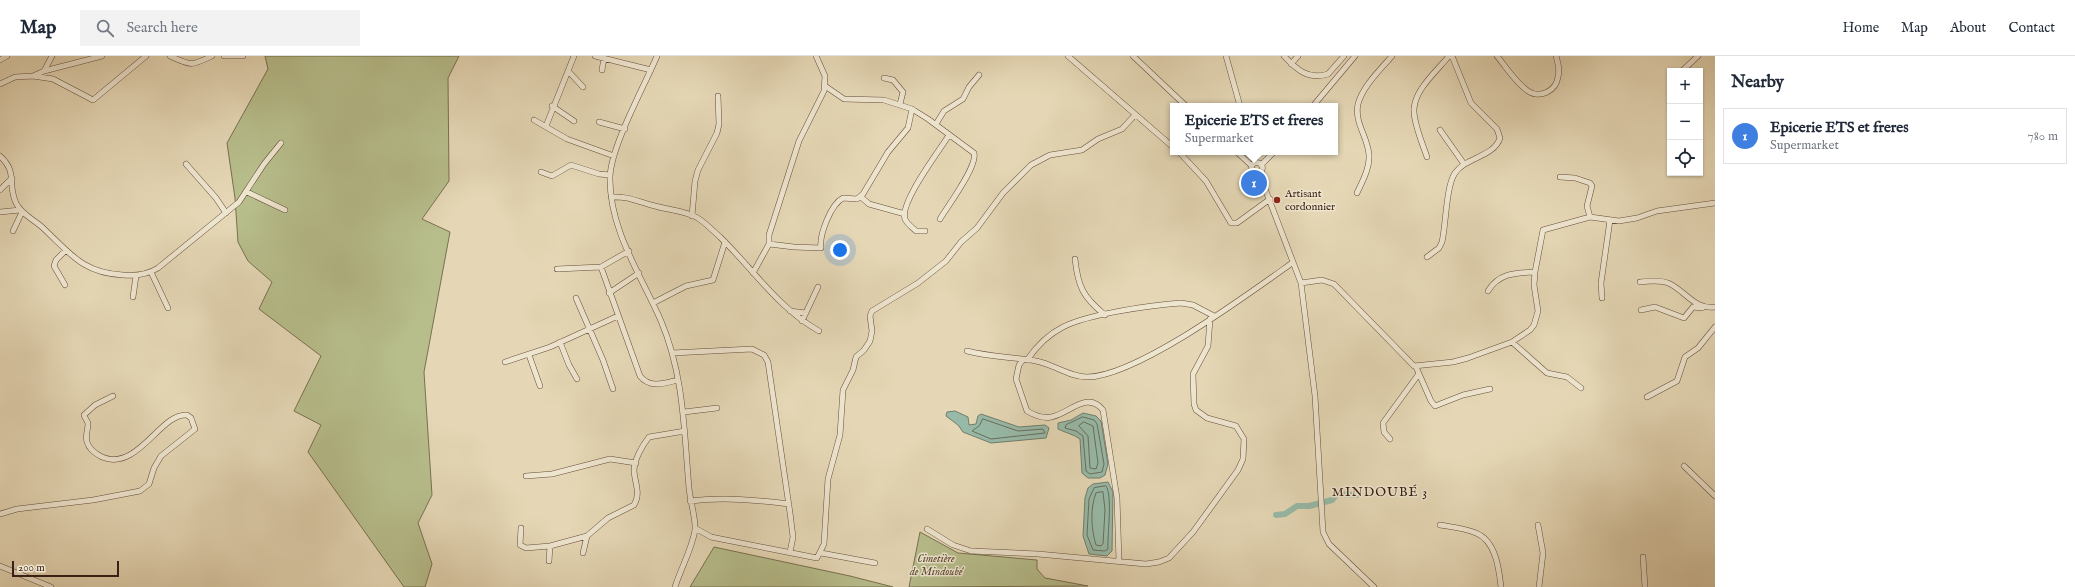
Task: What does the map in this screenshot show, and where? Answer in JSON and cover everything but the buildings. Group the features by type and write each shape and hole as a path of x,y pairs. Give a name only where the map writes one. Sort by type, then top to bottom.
{"street":[{"path":"0,60 7,56"},
{"path":"44,71 52,56"},
{"path":"33,76 44,71 102,56"},
{"path":"0,84 15,77 33,76 53,79 93,100 146,56"},
{"path":"170,56 184,62 194,64 200,63 212,56"},
{"path":"224,56 242,56"},
{"path":"546,126 552,106 574,56"},
{"path":"595,56 651,70"},
{"path":"657,56 614,156 610,175 611,197 615,220 653,303 672,353 684,412 690,501 695,528 675,587"},
{"path":"753,273 769,244 769,235 799,141 825,86 825,76 816,56"},
{"path":"1068,56 1170,144"},
{"path":"1133,56 1183,103"},
{"path":"1226,56 1239,103"},
{"path":"1284,56 1302,73 1312,76 1322,76 1331,72 1344,56"},
{"path":"1291,64 1298,56"},
{"path":"1316,103 1355,56"},
{"path":"1357,193 1367,169 1369,157 1358,118 1358,104 1364,91 1392,56"},
{"path":"1427,157 1414,117 1415,104 1422,89 1450,56 1471,103 1497,129 1500,138 1494,148 1464,164 1456,171 1452,180 1442,244 1427,257"},
{"path":"1497,56 1526,90 1536,94 1550,91 1555,85 1559,70 1556,56"},
{"path":"1685,68 1698,56"},
{"path":"602,70 604,58"},
{"path":"568,71 583,87"},
{"path":"936,124 944,111 963,99 969,87 979,75"},
{"path":"884,78 893,80 903,91 900,104"},
{"path":"825,86 844,99 866,99 900,104 912,109 936,124 974,153 974,158 961,186 940,219"},
{"path":"692,216 695,181 698,170 717,133 719,124 718,96"},
{"path":"552,106 574,121"},
{"path":"769,244 820,248 820,239 823,227 840,199 857,199 861,197 888,152 907,131 910,124 912,109"},
{"path":"695,528 711,537 790,552 814,559 817,558 821,553 824,544 828,479 840,435 843,390 853,370 856,357 864,350 870,341 872,331 870,316 872,311 918,283 946,261 961,242 977,228 1003,194 1031,166 1050,155 1082,150 1098,139 1122,129 1135,115"},
{"path":"534,120 567,139 614,156"},
{"path":"599,122 625,129"},
{"path":"1440,130 1464,164"},
{"path":"925,231 916,231 907,222 905,214 917,184 949,135"},
{"path":"0,156 11,169 15,202 21,211 37,222 81,263 101,273 136,276 151,272 239,202 264,164 282,143"},
{"path":"1182,155 1206,181 1230,224 1237,223 1270,199"},
{"path":"1241,155 1254,165 1264,163"},
{"path":"1253,155 1253,172 1259,173"},
{"path":"1259,173 1262,170 1264,163 1271,155"},
{"path":"186,164 216,198 226,213"},
{"path":"541,172 552,176 571,165 594,173 610,175"},
{"path":"1259,173 1270,199 1300,283 1315,396 1322,524 1326,539 1374,587"},
{"path":"1560,177 1574,178 1590,183 1592,186 1587,206 1590,217"},
{"path":"0,190 12,178"},
{"path":"247,192 285,210"},
{"path":"611,197 630,197 692,216 702,221 740,256 753,273 789,310 802,321 819,331"},
{"path":"861,197 868,204 905,214"},
{"path":"1416,367 1453,362 1512,342 1530,330 1537,316 1535,272 1543,230 1590,217 1610,220 1631,219 1657,211 1715,203"},
{"path":"0,212 21,211"},
{"path":"13,231 21,211"},
{"path":"1602,298 1601,283 1610,220"},
{"path":"653,303 686,286 713,280 725,242"},
{"path":"65,286 54,266 56,260 66,250"},
{"path":"557,269 600,267 629,251"},
{"path":"1075,259 1081,290 1090,302 1105,315"},
{"path":"967,351 988,357 1025,360 1048,364 1078,376 1096,376 1128,366 1212,318 1292,263"},
{"path":"600,267 632,356 644,381 655,384 678,380"},
{"path":"151,272 168,308"},
{"path":"1488,291 1493,284 1506,275 1535,272"},
{"path":"609,293 639,273"},
{"path":"133,297 136,276"},
{"path":"1300,283 1322,280 1334,284 1349,298 1384,338 1416,367 1418,375 1435,406 1463,395 1490,389"},
{"path":"1640,282 1670,284 1692,301 1704,307"},
{"path":"802,321 818,287"},
{"path":"576,298 590,329 613,389"},
{"path":"1119,561 1117,498 1103,410 1094,403 1087,402 1051,418 1039,416 1027,411 1016,379 1019,366 1045,340 1062,328 1105,315 1181,303 1193,305 1212,318"},
{"path":"1641,310 1654,307 1684,318 1693,307 1715,307"},
{"path":"789,310 805,313"},
{"path":"505,362 529,355 618,316"},
{"path":"926,529 953,545 971,551 1146,564 1169,558 1193,532 1224,492 1241,464 1244,439 1241,432 1230,423 1201,415 1196,410 1194,404 1193,374 1208,346 1212,318"},
{"path":"1648,398 1677,381 1685,357 1698,348 1715,327"},
{"path":"560,342 568,365 577,379"},
{"path":"1512,342 1547,373 1566,377 1581,388"},
{"path":"672,353 752,349 764,355 768,362 789,504 793,538 790,552"},
{"path":"529,355 540,386"},
{"path":"1390,439 1384,432 1383,423 1418,375"},
{"path":"0,514 17,509 93,500 140,491 149,484 154,468 161,456 195,429 191,418 187,415 178,415 139,449 126,456 110,460 100,456 90,449 87,442 86,431 88,424 84,415 95,405 113,396"},
{"path":"684,412 717,408"},
{"path":"520,528 520,545 523,548 550,546 587,536 608,518 634,505 638,492 634,470 641,450 649,437 685,431"},
{"path":"526,476 552,474 610,459 636,463"},
{"path":"1684,466 1715,496"},
{"path":"690,501 731,499 789,504"},
{"path":"1440,524 1474,532 1482,536 1490,546 1496,559 1501,587"},
{"path":"1538,525 1543,562 1539,587"},
{"path":"583,553 587,536"},
{"path":"549,561 550,546"},
{"path":"821,553 875,563"},
{"path":"1643,557 1645,587"},
{"path":"0,566 51,587"}],"green space":[{"path":"265,56 459,56 448,78 449,181 422,219 450,232 424,372 432,495 418,523 432,564 425,587 404,587 308,452 321,425 294,411 321,356 259,309 272,282 248,261 238,242 235,198 227,143 268,69"},
{"name":"Cimetière de Mindoubé","path":"920,532 958,553 1037,560 1037,569 1045,578 1088,586 909,587"},
{"name":"Cimetière de Mindoubé","path":"714,547 850,576 893,587 690,587"}],"water":[{"path":"955,411 968,417 969,425 976,424 978,416 981,414 1019,427 1045,425 1049,428 1046,438 991,443 963,432 958,425 946,416 947,412"},
{"path":"1083,413 1096,416 1101,421 1108,464 1105,475 1100,478 1088,478 1082,473 1080,439 1058,429 1058,423 1071,420"},
{"path":"1108,482 1113,492 1112,551 1107,556 1089,554 1083,536 1085,498 1088,488 1093,484"}],"waterway":[{"path":"1276,515 1285,514 1297,506 1309,506 1332,500 1337,494 1356,495"}],"place":[{"name":"Epicerie ETS et freres","path":"1254,183"},
{"name":"Artisant cordonnier","path":"1277,200"}],"district":[{"name":"MINDOUBÉ 3","path":"1380,492"}]}
